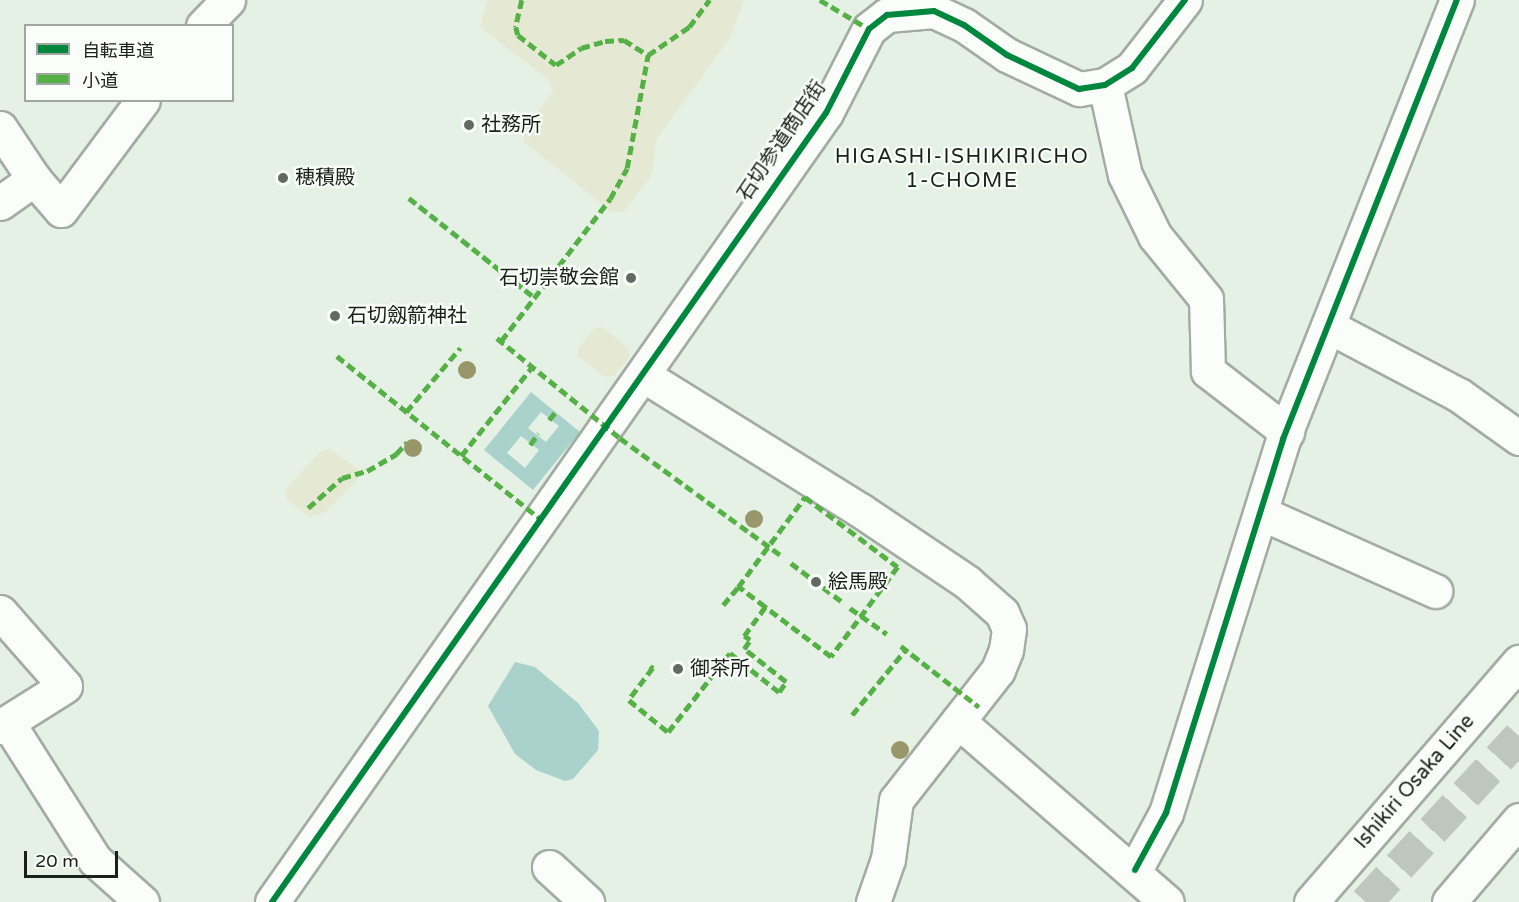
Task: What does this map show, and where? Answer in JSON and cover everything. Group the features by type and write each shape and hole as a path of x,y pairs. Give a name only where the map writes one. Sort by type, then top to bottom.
{"street":[{"path":"205,24 228,0"},
{"name":"石切参道商店街","path":"272,902 643,375 747,221 826,113 869,29 887,15 934,11 1064,85 1079,89 1105,85 1132,68 1185,0"},
{"path":"1135,870 1166,813 1287,432 1457,0"},
{"path":"1105,85 1125,175 1155,236 1206,299 1208,371 1287,432"},
{"path":"0,128 34,179 61,210 142,102"},
{"path":"0,203 34,179"},
{"path":"1328,326 1459,395 1519,438"},
{"path":"643,375 860,510 992,601 1009,629 1006,650 998,670 896,800 888,859 873,902"},
{"path":"1261,513 1434,591"},
{"path":"0,612 65,686 4,725 95,860 142,902"},
{"name":"Ishikiri Osaka Line","path":"1311,902 1519,662"},
{"path":"958,721 1135,870 1167,902"},
{"path":"1449,902 1519,820"},
{"path":"549,867 588,902"}],"green space":[{"path":"488,0 744,0 730,38 656,140 652,175 624,211 612,212 524,142 524,129 553,92 548,79 480,27"},
{"path":"603,327 627,347 630,356 615,375 605,377 579,357 578,349 595,328"},
{"path":"329,448 359,470 358,479 326,512 309,517 286,498 286,489 319,453"}],"water":[{"path":"531,392 580,432 533,490 484,450","holes":["541,412 559,426 546,442 528,428","521,436 539,450 525,468 507,453"]},
{"path":"515,662 535,667 578,703 599,731 598,750 573,779 565,781 536,770 515,754 488,706"}],"tunnel":[{"path":"1366,902 1519,736"}],"marked path":[{"path":"522,0 516,27 518,35 556,65 581,48 605,41 624,40 648,55"},
{"path":"501,341 610,199 627,168 648,55 689,27 709,0"},
{"path":"820,0 869,29"},
{"path":"409,198 534,297"},
{"path":"497,338 620,438 782,556"},
{"path":"406,412 460,348"},
{"path":"337,356 539,518"},
{"path":"461,456 532,367"},
{"path":"549,420 557,410"},
{"path":"530,445 538,434"},
{"path":"308,508 342,478 367,471 396,454 407,442"},
{"path":"650,666 653,668 629,700 668,732 730,653 779,692 786,682 744,649 750,640 744,636 765,607 738,587 805,497 898,567 831,657 765,607"},
{"path":"791,563 841,601"},
{"path":"723,605 738,587"},
{"path":"850,608 887,634"},
{"path":"901,646 979,707"},
{"path":"852,715 906,649"}],"cycle path":[{"path":"272,902 826,113 869,29 887,15 934,11 964,25 1007,55 1079,89 1105,85 1132,68 1185,0"},
{"path":"1135,870 1166,813 1283,439 1457,0"}],"place":[{"name":"社務所","path":"469,125"},
{"name":"穂積殿","path":"283,178"},
{"name":"石切崇敬会館","path":"631,278"},
{"name":"石切劔箭神社","path":"335,316"},
{"name":"絵馬殿","path":"816,582"},
{"name":"御茶所","path":"678,669"}],"district":[{"name":"HIGASHI-ISHIKIRICHO 1-CHOME","path":"962,169"}]}
